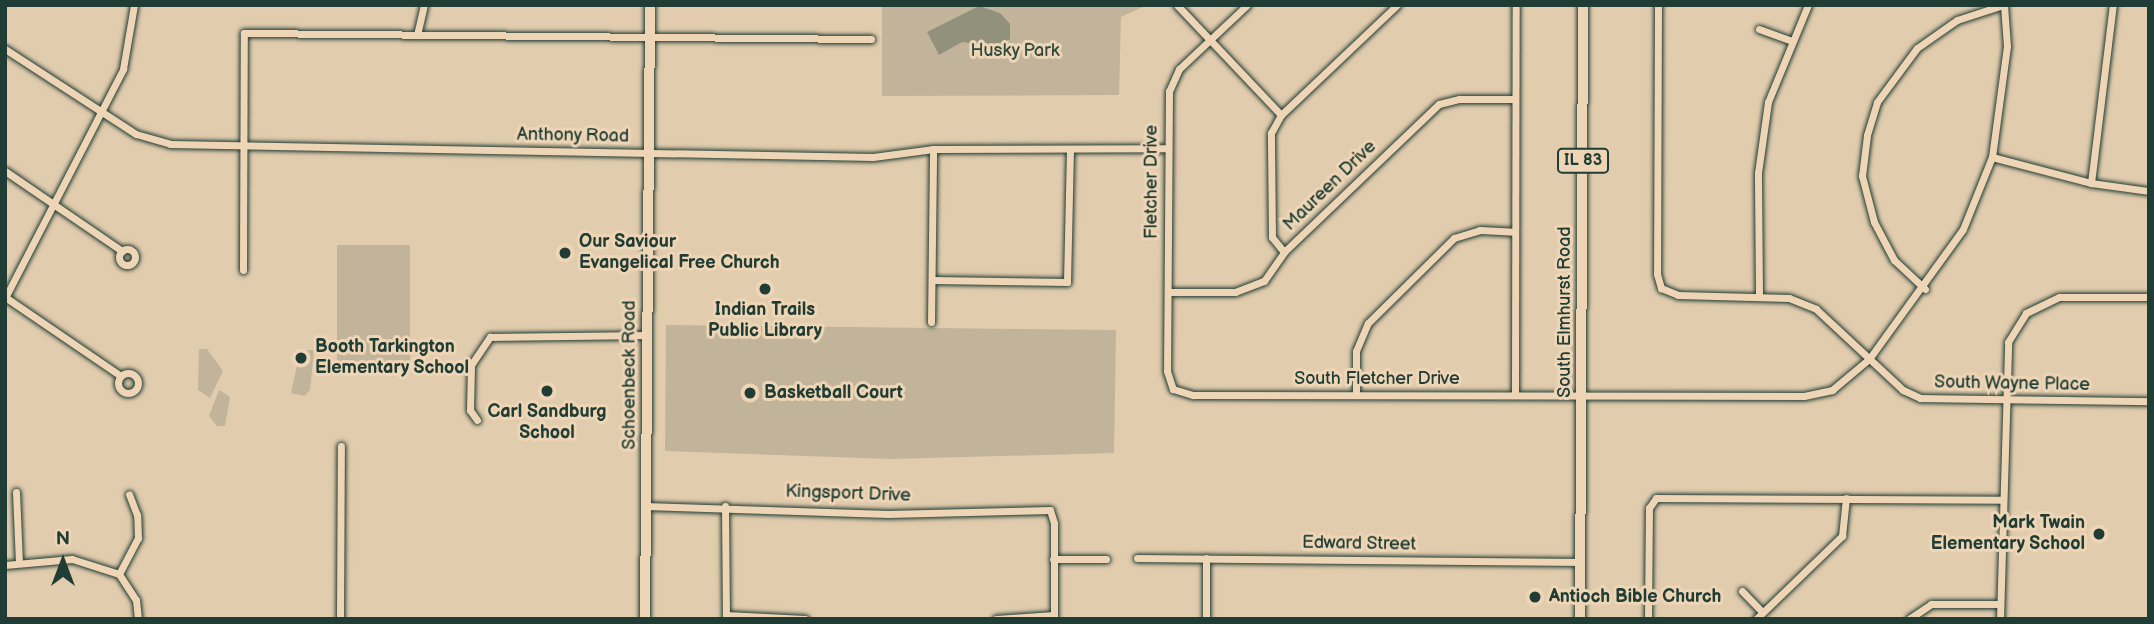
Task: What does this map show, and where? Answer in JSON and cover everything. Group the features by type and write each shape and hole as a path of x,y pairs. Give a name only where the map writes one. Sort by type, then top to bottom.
{"main road":[{"name":"Schoenbeck Road","path":"645,619 650,5"},
{"name":"South Elmhurst Road","path":"1580,619 1583,5"}],"street":[{"path":"121,376 5,298 123,69 134,5"},
{"path":"417,34 424,5"},
{"path":"1177,5 1213,39 1281,115"},
{"name":"Fletcher Drive","path":"1173,389 1167,371 1166,148 1169,91 1179,69 1247,5"},
{"path":"1284,252 1272,237 1271,133 1281,115 1397,5"},
{"path":"1516,5 1516,396"},
{"name":"South Wayne Place","path":"1658,5 1657,274 1661,288 1678,295 1759,295 1788,298 1815,310 1903,390 1920,398 2149,401"},
{"path":"1759,295 1758,173 1768,103 1790,40 1808,5"},
{"path":"1925,289 1894,260 1874,222 1862,176 1867,135 1877,102 1917,48 1957,20 2004,5"},
{"name":"South Fletcher Drive","path":"1173,389 1194,395 1516,396 1814,395 1838,387 1869,359 1925,289 1964,229 1992,157 2007,46 2004,5"},
{"path":"2091,183 2113,5"},
{"path":"1759,29 1790,40"},
{"path":"243,270 244,33 871,39"},
{"name":"Anthony Road","path":"5,49 136,134 170,144 873,157 933,149 1166,148"},
{"name":"Maureen Drive","path":"1168,292 1235,292 1264,281 1284,252 1438,104 1459,99 1515,99"},
{"path":"931,322 933,149"},
{"path":"932,280 1067,282 1070,149"},
{"path":"1992,157 2091,183 2149,191"},
{"path":"5,171 122,251"},
{"path":"1356,394 1356,351 1367,323 1454,238 1480,230 1514,232"},
{"path":"2000,619 2002,500 2007,472 2008,342 2026,313 2059,297 2149,297"},
{"path":"477,420 470,410 471,365 490,337 646,335"},
{"path":"341,446 341,619"},
{"path":"16,492 19,563"},
{"path":"119,574 138,538 137,515 128,494"},
{"path":"1648,619 1651,501 1662,497 2002,500"},
{"path":"1756,619 1842,536 1846,498"},
{"name":"Kingsport Drive","path":"645,506 725,506 888,514 1050,510 1053,559"},
{"path":"725,506 726,617 805,619"},
{"name":"Edward Street","path":"1137,558 1581,562"},
{"path":"1206,558 1206,619"},
{"path":"5,565 72,559 119,574 136,600 138,619"},
{"path":"996,619 1054,617 1053,559 1106,559"},
{"path":"1742,591 1762,612"},
{"path":"1909,619 1931,604 2000,604"}],"green space":[{"name":"Husky Park","path":"882,5 1147,5 1121,17 1119,95 882,96"},
{"path":"337,245 410,245 410,361 337,361"},
{"path":"666,325 1116,330 1114,453 891,459 665,451"},
{"path":"199,349 207,349 223,371 210,398 198,390"},
{"path":"298,350 314,350 310,390 304,396 291,393 298,361 292,357"},
{"path":"219,390 230,397 225,426 217,426 209,416"}],"shaded area":[{"path":"979,6 1000,13 1010,24 1010,39 997,47 962,42 939,55 927,32"}],"place":[{"name":"Our Saviour Evangelical Free Church","path":"565,253"},
{"name":"Indian Trails Public Library","path":"765,289"},
{"name":"Booth Tarkington Elementary School","path":"301,358"},
{"name":"Carl Sandburg School","path":"547,391"},
{"name":"Basketball Court","path":"750,393"},
{"name":"Mark Twain Elementary School","path":"2099,534"},
{"name":"Antioch Bible Church","path":"1535,597"}]}
